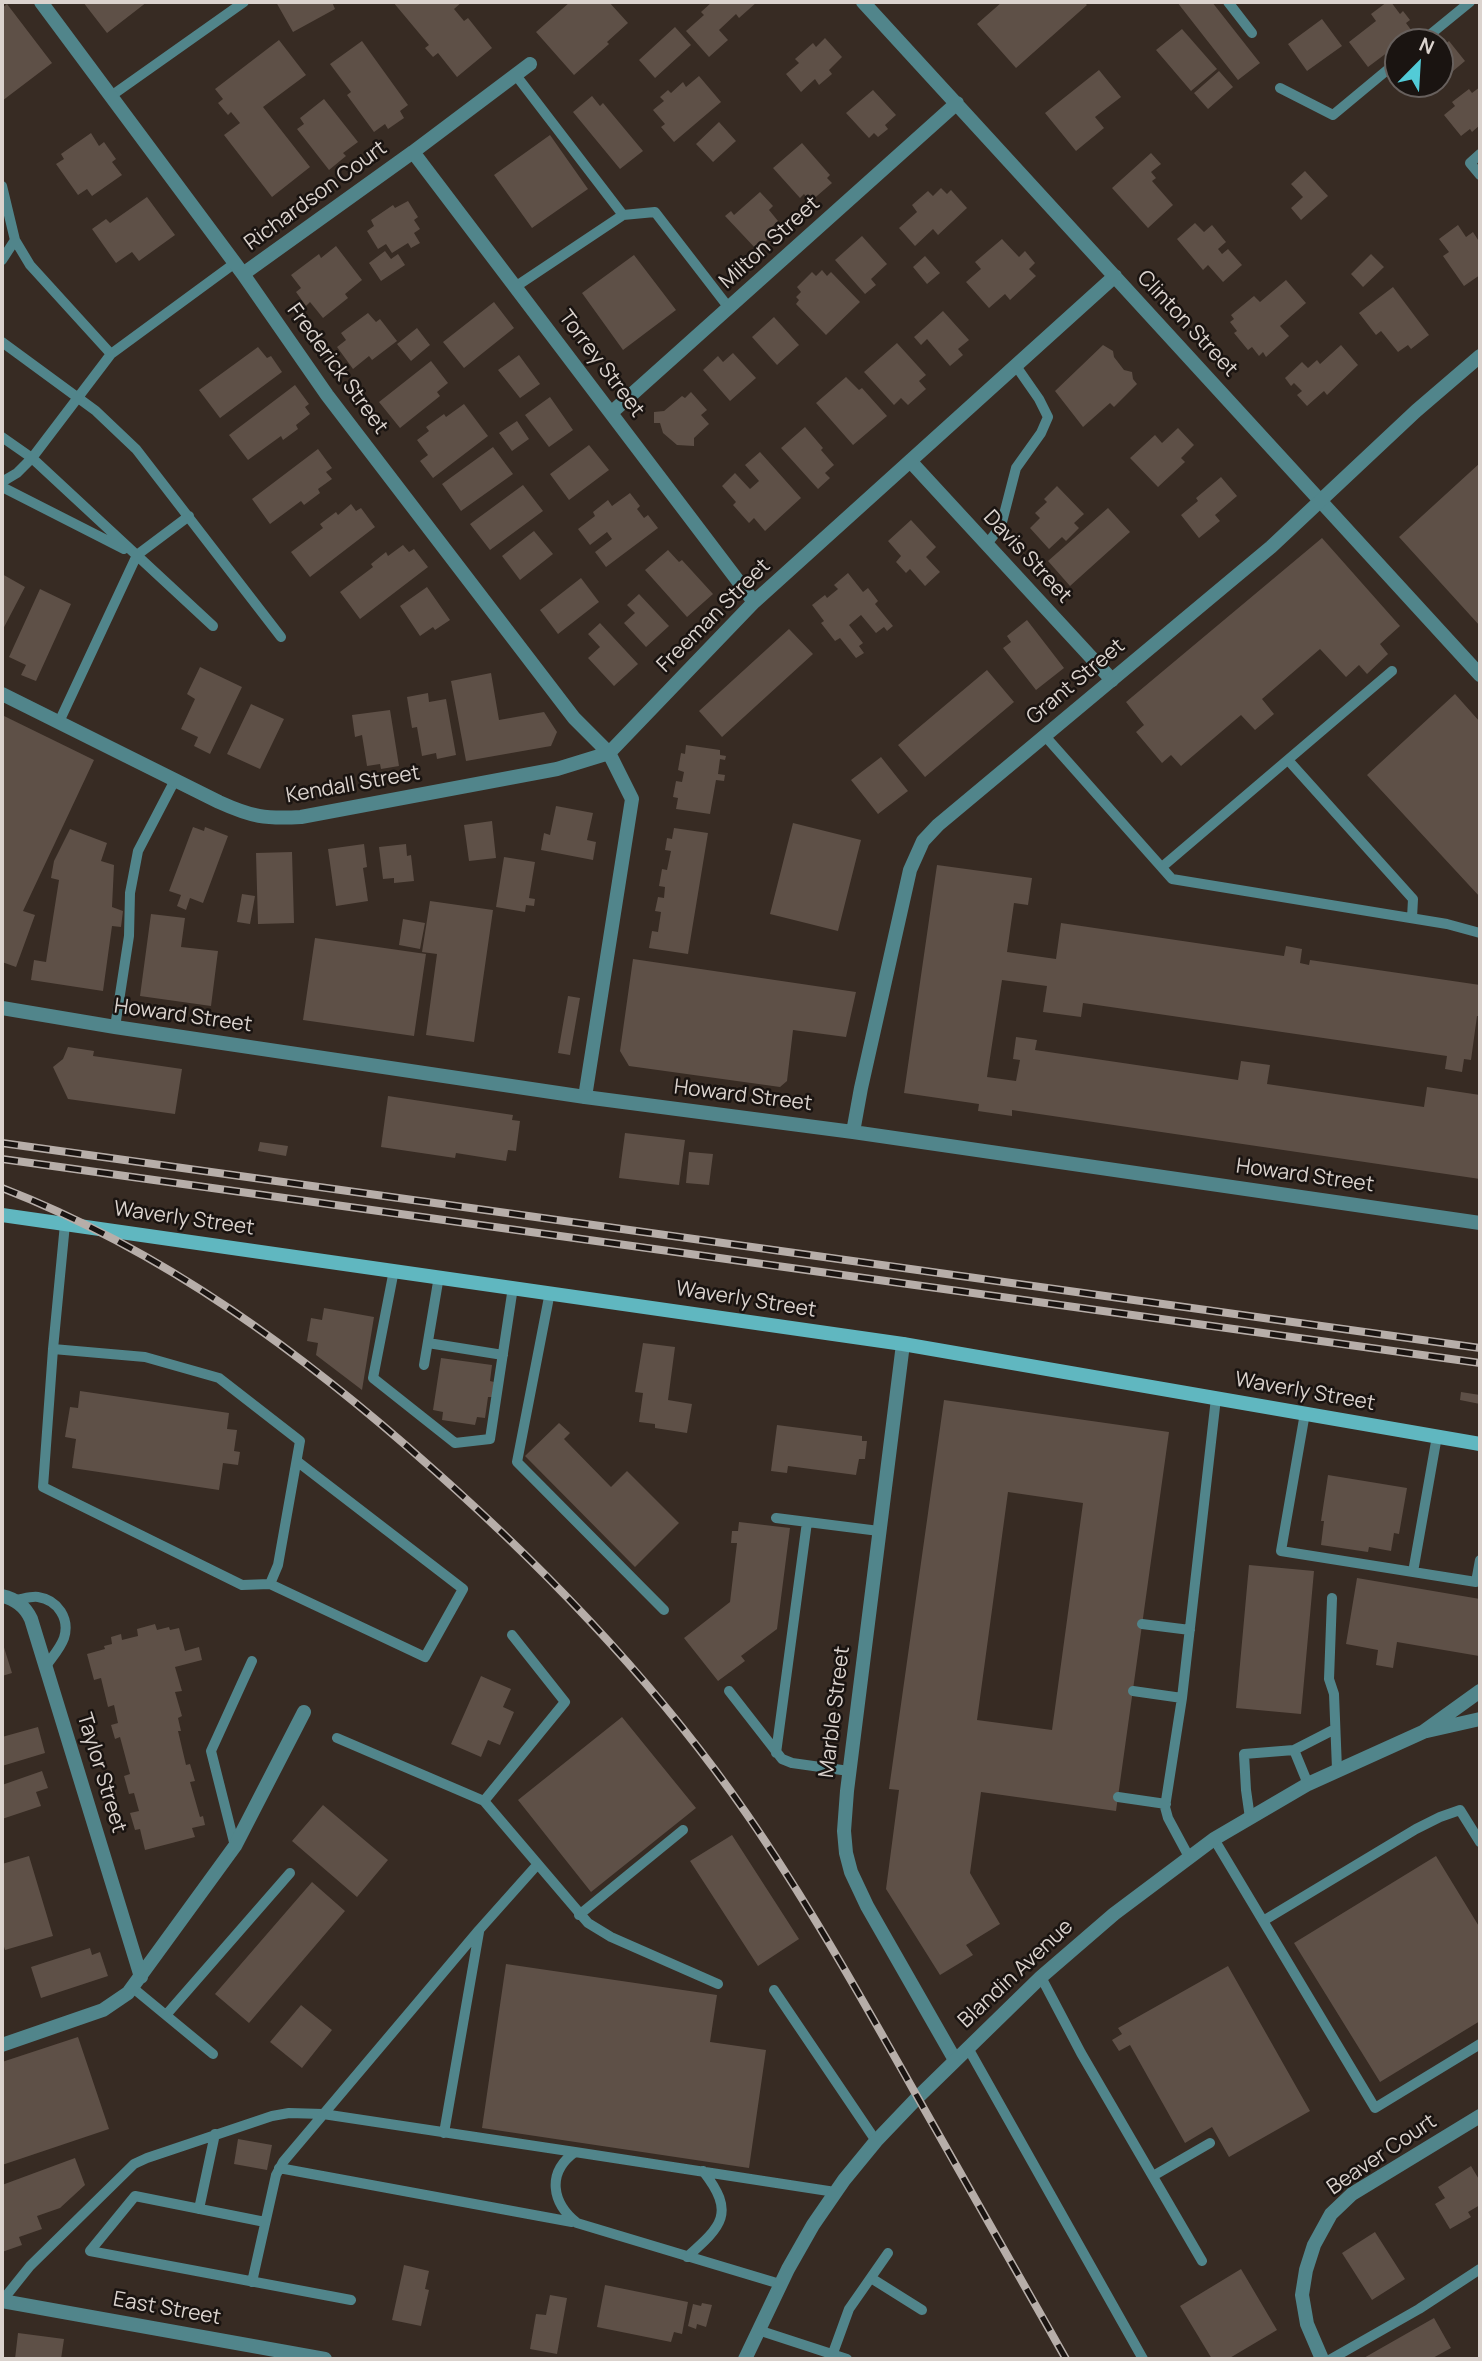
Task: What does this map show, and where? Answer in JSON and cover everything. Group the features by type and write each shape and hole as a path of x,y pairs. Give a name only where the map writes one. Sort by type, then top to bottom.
{"main road":[{"name":"Waverly Street","path":"2,1215 903,1344 1480,1444"}],"street":[{"name":"Frederick Street","path":"41,2 239,268 344,416 574,718 609,753"},
{"name":"Clinton Street","path":"863,2 1480,675"},
{"name":"Richardson Court","path":"239,268 413,152 530,64"},
{"name":"Milton Street","path":"611,413 957,103"},
{"name":"Torrey Street","path":"413,152 754,602"},
{"name":"Freeman Street","path":"609,753 754,602 1115,276"},
{"name":"Grant Street","path":"853,1132 907,884 917,851 938,825 1271,547 1416,411 1480,356"},
{"name":"Davis Street","path":"911,462 1111,680"},
{"name":"Kendall Street","path":"2,694 249,815 272,819 301,817 556,769 609,753"},
{"path":"585,1097 632,799 609,753"},
{"name":"Howard Street","path":"2,1008 585,1097 853,1132 1480,1223"},
{"name":"Marble Street","path":"903,1344 849,1771 844,1831 851,1872 867,1906 955,2060"},
{"name":"Taylor Street","path":"9,1598 26,1609 31,1619 137,1982"},
{"name":"Blandin Avenue","path":"1423,1732 1480,1691"},
{"path":"2,2045 103,2010 119,2001 137,1982 235,1846 304,1712"},
{"name":"Blandin Avenue","path":"745,2359 780,2284 835,2192 876,2141 1041,1977 1114,1914 1214,1839 1337,1769 1423,1732 1480,1719"},
{"path":"1423,1732 1480,1731"},
{"name":"Beaver Court","path":"1322,2359 1307,2324 1302,2295 1310,2257 1331,2214 1352,2194 1480,2116"},
{"name":"East Street","path":"2,2301 325,2359"}],"lane":[{"path":"111,96 244,2"},
{"path":"1228,2 1252,33"},
{"path":"1438,28 1470,2"},
{"path":"1280,88 1333,115 1384,73"},
{"path":"515,74 623,215"},
{"path":"1480,154 1471,163 1480,175"},
{"path":"2,186 15,240 30,265 111,354"},
{"path":"515,287 623,215 655,212 729,308"},
{"path":"2,260 15,240"},
{"path":"137,555 2,485 32,458 111,354 239,268"},
{"path":"2,342 78,397 136,449 281,637"},
{"path":"987,544 1001,526 1016,468 1041,433 1048,417 1016,366"},
{"path":"2,437 32,458 213,626"},
{"path":"59,722 137,555 189,516"},
{"path":"1162,867 1392,671"},
{"path":"1045,736 1172,879 1412,918 1480,933"},
{"path":"1288,760 1413,900 1412,918"},
{"path":"115,1027 129,936 130,893 138,851 175,780"},
{"path":"65,1224 52,1349 43,1487 243,1585 270,1584 425,1657 463,1589 298,1462"},
{"path":"394,1270 373,1378 455,1443 490,1439 513,1287"},
{"path":"424,1365 439,1276"},
{"path":"550,1292 517,1462 664,1610"},
{"path":"428,1343 503,1354"},
{"path":"52,1349 145,1357 219,1378 300,1441 278,1565 270,1584"},
{"path":"1189,1857 1168,1818 1166,1804 1182,1698 1216,1398"},
{"path":"1306,1413 1281,1551 1476,1582 1480,1560"},
{"path":"1413,1572 1437,1436"},
{"path":"776,1518 879,1531"},
{"path":"776,1753 807,1522"},
{"path":"9,1598 42,1598 52,1603 64,1617 66,1628 62,1642 46,1666"},
{"path":"1332,1598 1329,1679 1334,1694 1337,1769"},
{"path":"1142,1624 1190,1630"},
{"path":"484,1801 565,1702 512,1635"},
{"path":"235,1846 211,1751 252,1661"},
{"path":"729,1691 782,1759 792,1763 849,1771"},
{"path":"1133,1691 1182,1698"},
{"path":"1250,1818 1244,1754 1294,1750 1335,1729"},
{"path":"337,1738 484,1801 588,1923 611,1937 718,1984"},
{"path":"1294,1750 1308,1784"},
{"path":"1118,1797 1166,1804"},
{"path":"1263,1921 1416,1829 1450,1813 1460,1810 1480,1842"},
{"path":"579,1915 682,1830"},
{"path":"1214,1839 1375,2108 1480,2044"},
{"path":"252,2281 279,2168 537,1865"},
{"path":"166,2015 290,1874"},
{"path":"444,2133 479,1930"},
{"path":"1041,1977 1081,2053 1202,2260"},
{"path":"137,1982 166,2015 213,2054"},
{"path":"774,1990 876,2141"},
{"path":"968,2048 1143,2359"},
{"path":"2,2301 30,2266 134,2164 215,2134 289,2113 323,2114 835,2192"},
{"path":"199,2209 215,2134"},
{"path":"1153,2176 1210,2143"},
{"path":"575,2152 563,2162 555,2188 561,2207 577,2223"},
{"path":"279,2168 577,2223 780,2284"},
{"path":"687,2257 711,2235 721,2216 719,2195 703,2171"},
{"path":"265,2222 135,2196 90,2251 351,2300"},
{"path":"833,2353 849,2309 888,2253"},
{"path":"1331,2359 1425,2305 1480,2269"},
{"path":"871,2278 922,2310"},
{"path":"758,2330 847,2359"}],"building":[{"path":"83,2 147,2 107,33"},
{"path":"276,2 332,2 335,9 293,32"},
{"path":"393,2 462,2 454,9 464,21 468,18 492,48 457,77 438,53 433,57 425,48 429,45"},
{"path":"570,2 609,2 628,23 574,75 536,32"},
{"path":"712,2 757,2 739,18 736,14 719,30 728,40 709,57 686,31 704,15 701,12"},
{"path":"1002,2 1084,2 1087,5 1016,68 977,24"},
{"path":"1177,2 1212,2 1260,63 1238,80"},
{"path":"1391,2 1400,14 1403,11 1410,20 1406,23 1410,28 1384,28 1384,55 1368,67 1349,42 1376,21 1371,14"},
{"path":"7,4 52,63 2,101 2,8"},
{"path":"1322,19 1342,46 1307,71 1288,44"},
{"path":"675,27 691,45 655,78 639,60"},
{"path":"1182,29 1217,69 1191,91 1156,50"},
{"path":"825,38 842,57 829,70 832,74 819,85 815,79 801,92 786,74 799,63 795,59 813,43 816,47"},
{"path":"279,40 306,75 263,107 310,167 272,197 224,135 240,123 231,112 228,115 218,103 223,99 215,89"},
{"path":"362,41 408,105 400,111 404,118 388,129 385,124 374,132 347,95 351,92 330,64"},
{"path":"1454,47 1465,61 1454,70"},
{"path":"1099,70 1121,97 1095,117 1104,128 1076,151 1045,113"},
{"path":"1219,71 1233,87 1208,109 1194,93"},
{"path":"699,76 721,102 674,142 661,127 665,124 653,110 664,101 660,97 668,90 671,93 683,82 686,87"},
{"path":"1480,87 1480,125 1461,136 1444,115 1455,106 1452,102 1469,89 1472,93"},
{"path":"873,90 896,115 885,125 888,129 878,137 874,133 869,138 846,113"},
{"path":"592,96 600,106 603,103 643,151 620,169 573,112"},
{"path":"324,99 358,142 343,153 346,156 329,170 297,129 304,124 300,118"},
{"path":"719,122 736,141 713,162 696,144"},
{"path":"91,133 99,146 104,142 116,159 112,162 122,175 92,196 87,189 78,195 56,164 64,159 61,154"},
{"path":"550,135 588,189 532,228 494,175"},
{"path":"802,143 830,175 827,178 832,183 810,202 804,194 800,198 773,168"},
{"path":"1151,153 1161,164 1151,172 1156,178 1152,181 1173,205 1148,228 1112,188"},
{"path":"1305,171 1328,196 1301,220 1291,208 1303,197 1291,184"},
{"path":"941,188 947,194 951,190 967,208 938,235 933,229 915,246 899,228 917,212 912,205 928,191 933,196"},
{"path":"760,192 773,206 769,210 778,221 766,233 770,237 757,250 725,216 731,211 734,215"},
{"path":"147,197 175,235 139,261 132,252 116,263 92,229 106,219 110,223"},
{"path":"408,201 418,217 414,220 420,229 414,233 420,243 411,248 408,243 392,253 386,244 378,249 367,231 374,226 371,220 393,205 395,208"},
{"path":"1195,223 1204,232 1212,225 1226,242 1218,249 1222,254 1228,249 1242,265 1223,282 1208,265 1203,270 1177,239"},
{"path":"1458,225 1466,237 1473,232 1480,243 1480,275 1464,286 1443,256 1449,252 1439,239"},
{"path":"862,236 887,264 871,279 876,285 865,294 835,260"},
{"path":"1002,239 1019,257 1025,251 1035,263 1029,269 1036,276 1010,300 1005,294 989,308 966,282 981,269 975,262"},
{"path":"336,246 362,280 345,294 348,298 323,318 310,302 306,306 296,292 301,288 291,275 319,254 321,258"},
{"path":"385,251 391,259 398,254 405,265 381,281 369,263"},
{"path":"1371,254 1384,267 1363,287 1351,274"},
{"path":"634,255 676,310 623,350 582,293"},
{"path":"925,256 940,273 927,284 913,267"},
{"path":"822,270 827,276 831,272 860,302 826,335 796,304 799,300 796,297 801,292 797,287 812,272 816,276"},
{"path":"1286,280 1306,303 1280,326 1289,336 1266,357 1263,352 1259,356 1252,347 1248,350 1234,333 1237,331 1230,322 1234,319 1231,315 1254,296 1260,302"},
{"path":"1393,287 1429,335 1411,349 1408,345 1398,352 1381,331 1376,335 1359,313"},
{"path":"494,302 514,328 464,368 443,342"},
{"path":"943,311 969,340 958,349 963,355 950,366 927,339 921,345 914,337"},
{"path":"368,313 376,322 380,319 397,341 372,360 369,356 353,369 337,347 346,340 341,333"},
{"path":"774,317 799,345 777,365 752,337"},
{"path":"417,328 430,345 411,361 397,344"},
{"path":"897,343 926,375 919,381 926,389 908,405 901,398 894,405 864,372"},
{"path":"1103,345 1113,351 1114,357 1124,370 1132,372 1137,384 1114,407 1110,403 1083,427 1055,391"},
{"path":"1341,345 1358,365 1327,395 1324,391 1307,406 1297,395 1302,391 1294,383 1291,386 1285,378 1302,362 1308,368 1317,360 1320,364"},
{"path":"258,347 267,358 271,356 282,372 220,418 199,390"},
{"path":"733,353 756,378 730,401 703,370 718,356 723,362"},
{"path":"519,355 540,384 520,398 498,370"},
{"path":"431,361 448,383 437,392 440,396 400,428 379,402"},
{"path":"846,377 859,390 862,388 887,416 853,445 816,403"},
{"path":"295,385 309,404 305,407 310,414 296,425 298,429 283,440 281,436 248,460 229,435"},
{"path":"691,392 707,410 701,415 709,424 694,438 694,446 677,445 663,433 660,423 654,423 654,412 664,411"},
{"path":"550,397 573,430 549,447 525,415"},
{"path":"464,404 488,436 433,478 420,461 428,455 417,440 429,431 426,427"},
{"path":"517,421 529,439 512,451 499,433"},
{"path":"805,427 834,465 825,473 830,478 818,489 781,448"},
{"path":"1178,428 1194,445 1181,458 1185,462 1158,487 1130,458 1155,435 1162,443"},
{"path":"589,445 609,470 569,500 550,474"},
{"path":"493,447 513,474 461,511 442,484"},
{"path":"318,449 332,468 326,472 332,479 318,489 320,493 304,505 301,501 270,524 252,499"},
{"path":"760,452 801,498 765,531 754,518 749,523 733,505 736,502 722,486 735,473 750,489 759,481 745,465"},
{"path":"1480,463 1480,626 1399,537"},
{"path":"1221,477 1237,496 1215,515 1220,521 1199,538 1181,515"},
{"path":"523,485 543,511 490,550 470,524"},
{"path":"1057,486 1084,514 1074,523 1079,528 1066,541 1062,537 1049,549 1030,528 1040,518 1035,513 1047,502 1044,499"},
{"path":"630,493 640,506 637,509 644,518 648,515 658,528 606,567 595,552 612,539 607,532 590,545 578,529 595,516 593,512 608,500 612,506"},
{"path":"351,504 356,511 361,508 375,527 310,577 291,552 323,528 320,524 336,512 338,515"},
{"path":"1108,508 1130,532 1070,586 1048,561"},
{"path":"911,520 936,547 926,557 940,572 925,586 910,569 906,573 896,562 901,556 888,541"},
{"path":"534,531 553,554 520,580 502,556"},
{"path":"1322,538 1400,626 1380,644 1388,654 1367,674 1359,665 1346,677 1320,649 1262,699 1274,714 1255,730 1241,715 1181,766 1171,755 1162,763 1136,732 1144,725 1126,702"},
{"path":"403,545 409,552 414,549 428,567 360,619 340,592 373,567 371,564 386,552 388,556"},
{"path":"668,550 679,562 682,560 713,594 687,617 645,570"},
{"path":"848,573 863,592 868,588 878,601 875,604 893,626 887,631 884,627 876,633 861,615 849,625 863,643 859,646 864,653 856,658 840,638 835,641 821,623 824,621 812,605 838,589 834,585"},
{"path":"2,574 25,587 2,631"},
{"path":"581,578 599,602 558,634 540,610"},
{"path":"427,587 450,620 420,636 400,606"},
{"path":"40,589 71,604 36,681 21,675 26,665 9,657"},
{"path":"639,594 669,626 646,647 624,623 635,613 627,605"},
{"path":"1027,620 1064,668 1036,690 1003,648 1011,642 1007,636"},
{"path":"600,623 638,664 614,686 588,658 600,647 588,634"},
{"path":"789,629 813,654 722,737 699,711"},
{"path":"200,667 242,687 210,754 194,746 198,737 181,729 195,699 187,694"},
{"path":"987,670 1014,702 925,777 898,745"},
{"path":"491,673 499,720 544,712 557,732 551,746 466,761 451,681"},
{"path":"428,693 429,702 446,699 456,755 437,759 436,753 422,756 417,727 412,728 407,697"},
{"path":"1455,694 1480,722 1480,897 1367,775"},
{"path":"251,704 284,719 260,769 227,754"},
{"path":"390,710 399,766 381,769 380,764 367,766 362,735 355,737 352,715"},
{"path":"2,715 94,760 23,911 35,915 16,967 2,962"},
{"path":"686,745 720,750 720,755 726,756 725,760 720,759 718,774 725,775 724,781 716,780 710,814 676,809 678,798 673,797 676,781 682,782 684,772 678,770 681,753 685,754"},
{"path":"881,757 908,791 878,814 851,780"},
{"path":"556,806 593,813 587,840 596,842 593,860 541,850 544,833 550,835"},
{"path":"492,821 496,858 469,861 464,825"},
{"path":"793,823 861,840 838,931 770,914"},
{"path":"193,827 204,831 205,827 228,836 203,903 190,898 186,910 177,906 181,895 169,891"},
{"path":"674,828 708,833 688,954 649,948 652,931 658,932 661,912 655,911 658,897 664,898 665,887 659,886 662,869 667,870 671,851 665,850 667,838 672,839"},
{"path":"70,829 107,843 101,861 114,865 112,907 123,911 121,927 112,926 103,991 31,980 34,960 46,962 59,880 51,878 54,861"},
{"path":"364,844 367,867 363,868 368,901 336,906 328,849"},
{"path":"406,844 407,856 411,855 414,881 394,883 394,878 383,879 379,847"},
{"path":"292,852 294,923 258,924 256,853"},
{"path":"504,857 535,862 529,898 535,899 534,906 526,905 525,912 496,907"},
{"path":"937,865 1032,878 1028,905 1014,903 1007,952 1056,959 1061,923 1284,956 1286,946 1302,949 1300,963 1309,965 1310,960 1480,985 1480,1016 1477,1016 1471,1060 1464,1059 1462,1072 1445,1069 1447,1056 1083,1003 1081,1017 1043,1012 1047,986 1002,980 987,1077 1016,1081 1020,1060 1013,1059 1016,1037 1037,1040 1035,1050 1238,1080 1241,1061 1270,1065 1267,1084 1424,1107 1427,1087 1480,1095 1480,1179 1012,1110 1012,1116 978,1111 979,1104 904,1093"},
{"path":"242,894 255,896 250,924 237,922"},
{"path":"430,901 493,910 474,1042 426,1035 437,954 422,952"},
{"path":"151,914 185,918 181,947 218,951 211,1006 140,996"},
{"path":"403,919 425,923 420,949 399,945"},
{"path":"315,938 426,954 414,1036 303,1020"},
{"path":"633,959 856,992 846,1037 793,1030 787,1081 780,1087 629,1066 620,1051"},
{"path":"568,996 580,998 570,1055 558,1053"},
{"path":"68,1047 94,1051 93,1056 182,1069 175,1114 68,1099 53,1067 63,1059"},
{"path":"388,1096 513,1115 512,1120 520,1121 516,1151 508,1150 506,1161 456,1153 455,1158 381,1147"},
{"path":"625,1133 685,1140 679,1185 619,1178"},
{"path":"260,1142 288,1146 286,1156 258,1151"},
{"path":"689,1152 713,1154 709,1185 686,1183"},
{"path":"324,1308 374,1317 362,1390 316,1355 318,1343 307,1341 311,1318 322,1320"},
{"path":"643,1343 675,1347 668,1400 692,1404 687,1433 655,1428 655,1424 639,1422 643,1393 635,1392"},
{"path":"441,1358 492,1365 492,1397 488,1397 485,1418 477,1417 475,1425 442,1420 443,1412 433,1410"},
{"path":"80,1391 229,1413 227,1429 237,1430 234,1451 240,1452 238,1465 223,1463 219,1490 72,1468 76,1439 65,1437 70,1407 78,1408"},
{"path":"1461,1392 1480,1395 1480,1404 1460,1400"},
{"path":"944,1400 1169,1432 1116,1811 981,1792 970,1873 1000,1924 966,1945 973,1955 940,1975 886,1889 899,1790 889,1789","holes":["1008,1492 1083,1503 1052,1730 977,1720"]},
{"path":"559,1423 570,1433 564,1439 611,1487 627,1471 679,1523 635,1567 525,1456"},
{"path":"777,1425 862,1436 862,1441 867,1441 865,1459 859,1459 856,1475 788,1466 787,1473 771,1471"},
{"path":"1328,1475 1407,1488 1399,1534 1394,1533 1391,1551 1369,1547 1368,1552 1321,1545 1324,1521 1321,1521"},
{"path":"739,1522 790,1528 777,1629 741,1656 745,1661 718,1681 684,1638 730,1602 737,1543 731,1543 732,1531 738,1531"},
{"path":"1249,1565 1314,1571 1301,1714 1236,1708"},
{"path":"1357,1578 1480,1599 1479,1656 1397,1642 1393,1668 1376,1665 1378,1650 1346,1644"},
{"path":"155,1624 157,1630 179,1628 185,1651 199,1647 202,1660 175,1667 182,1691 175,1692 182,1716 178,1718 181,1731 178,1731 186,1765 190,1764 195,1781 190,1782 200,1817 203,1816 205,1825 192,1828 195,1837 145,1850 140,1829 135,1830 130,1813 139,1811 134,1793 129,1794 124,1776 130,1774 120,1737 115,1739 111,1725 118,1723 114,1705 108,1707 101,1678 94,1680 87,1654 105,1649 104,1646 112,1644 111,1637 121,1634 122,1640 138,1636 137,1629"},
{"path":"2,1641 12,1673 2,1676"},
{"path":"481,1676 511,1689 503,1707 514,1712 500,1745 488,1740 481,1757 451,1744"},
{"path":"622,1717 696,1808 591,1892 518,1800"},
{"path":"38,1727 45,1753 2,1766 2,1737"},
{"path":"42,1771 48,1788 36,1792 41,1806 2,1819 2,1785"},
{"path":"323,1805 388,1860 357,1897 292,1841"},
{"path":"732,1835 799,1939 758,1966 690,1861"},
{"path":"29,1856 53,1936 5,1950 2,1940 2,1864"},
{"path":"1436,1856 1480,1928 1480,2021 1380,2082 1294,1943"},
{"path":"312,1882 345,1911 249,2023 215,1994"},
{"path":"90,1948 92,1955 100,1952 108,1976 41,1998 31,1967"},
{"path":"506,1964 717,1995 710,2042 766,2050 749,2168 482,2128"},
{"path":"1228,1966 1310,2111 1229,2157 1212,2127 1185,2143 1130,2045 1119,2051 1112,2040 1122,2034 1118,2028"},
{"path":"301,2005 332,2030 302,2068 270,2042"},
{"path":"78,2037 109,2129 2,2165 2,2062"},
{"path":"238,2139 272,2145 267,2170 234,2164"},
{"path":"75,2158 85,2185 60,2208 37,2216 42,2229 19,2237 22,2245 2,2252 2,2185"},
{"path":"1471,2166 1480,2181 1480,2205 1468,2212 1471,2217 1450,2229 1435,2204 1445,2198 1438,2187"},
{"path":"1375,2232 1405,2279 1372,2300 1342,2253"},
{"path":"404,2265 429,2271 425,2289 429,2290 421,2326 392,2320"},
{"path":"1241,2269 1277,2330 1228,2359 1212,2359 1180,2306"},
{"path":"605,2285 688,2302 682,2334 674,2332 671,2342 597,2327"},
{"path":"550,2295 567,2298 557,2354 530,2349 536,2314 546,2315"},
{"path":"702,2303 712,2305 706,2327 697,2324 696,2329 688,2326 693,2304 701,2306"},
{"path":"1434,2318 1451,2348 1431,2359 1362,2359"},
{"path":"18,2333 64,2339 61,2359 15,2359"}],"railway":[{"path":"2,1143 1480,1348"},
{"path":"2,1159 1480,1363"},
{"path":"2,1188 62,1213 120,1242 231,1310 284,1347 386,1428 435,1471 520,1550 601,1633 712,1766 792,1882 856,1989 1066,2359"}]}
